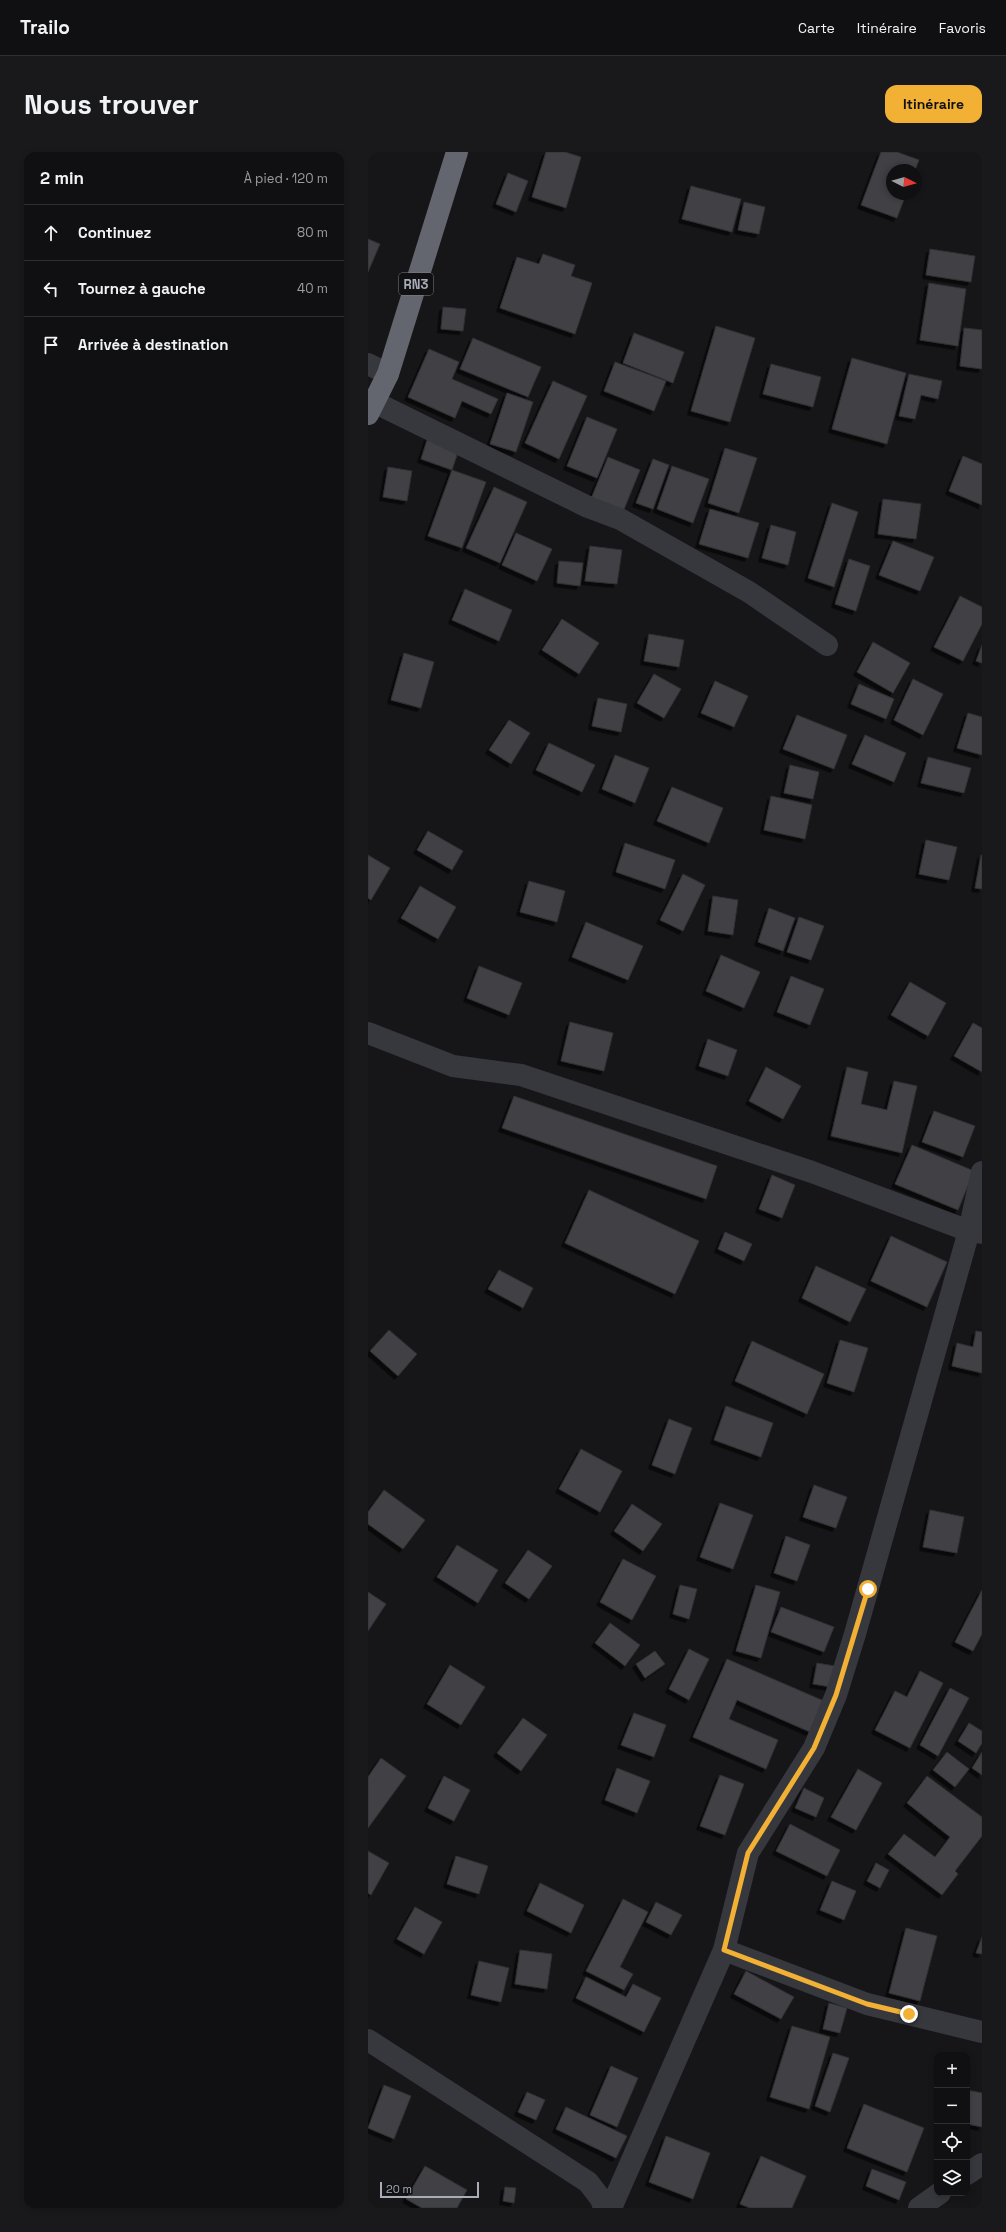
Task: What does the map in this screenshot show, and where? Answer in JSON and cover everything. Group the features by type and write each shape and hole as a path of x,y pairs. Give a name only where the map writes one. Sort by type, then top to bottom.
{"highway":[{"name":"RN3","path":"371,408 388,374 457,152"}],"street":[{"path":"368,364 388,374"},
{"path":"371,408 588,507 620,519 749,592 827,645"},
{"path":"368,1033 453,1066 521,1075 812,1172 975,1232"},
{"path":"611,2208 724,1950 748,1853 814,1748 836,1695 858,1626 975,1232 982,1172"},
{"path":"724,1950 867,2004 982,2032"},
{"path":"368,2040 588,2182 601,2199 604,2208"},
{"path":"970,2172 982,2164"},
{"path":"919,2208 936,2196"}],"building":[{"path":"546,152 565,152 581,157 566,208 532,197"},
{"path":"881,152 897,152 919,160 917,164 886,164 886,200 904,200 897,218 861,205"},
{"path":"508,173 528,181 516,212 496,204"},
{"path":"691,186 741,199 732,232 682,219"},
{"path":"744,202 765,207 759,234 738,230"},
{"path":"368,239 380,244 368,272"},
{"path":"930,249 975,256 971,282 926,275"},
{"path":"543,254 575,265 571,276 592,283 575,334 500,308 517,257 539,264"},
{"path":"929,283 966,289 958,346 920,340"},
{"path":"443,307 466,309 463,331 441,329"},
{"path":"716,326 755,338 730,422 691,411"},
{"path":"964,328 982,330 982,369 960,366"},
{"path":"634,333 684,352 673,383 623,363"},
{"path":"473,338 541,367 528,397 460,369"},
{"path":"429,349 459,362 452,379 498,399 491,414 462,401 455,418 408,397"},
{"path":"852,358 906,373 887,444 832,429"},
{"path":"615,362 666,381 654,411 604,391"},
{"path":"771,364 821,377 813,407 763,394"},
{"path":"909,374 942,381 938,399 921,395 915,419 899,416"},
{"path":"553,381 587,396 559,459 525,443"},
{"path":"507,393 533,402 516,452 490,444"},
{"path":"587,417 617,429 597,478 567,466"},
{"path":"428,437 459,449 452,470 421,459"},
{"path":"725,448 757,458 739,513 708,503"},
{"path":"963,456 982,464 982,505 949,491"},
{"path":"608,457 640,470 623,512 591,499"},
{"path":"653,459 669,465 653,509 636,503"},
{"path":"672,466 709,479 693,523 657,509"},
{"path":"388,467 412,471 407,501 383,497"},
{"path":"452,470 486,482 462,548 428,536"},
{"path":"494,487 527,502 500,563 466,548"},
{"path":"883,499 921,504 916,539 878,534"},
{"path":"832,503 858,512 834,587 808,578"},
{"path":"710,509 759,523 748,558 699,544"},
{"path":"771,525 796,532 788,565 762,558"},
{"path":"516,533 552,549 537,581 502,565"},
{"path":"893,541 934,557 920,591 879,575"},
{"path":"590,546 622,550 617,584 585,581"},
{"path":"849,559 870,566 856,611 835,604"},
{"path":"559,561 583,563 580,586 557,583"},
{"path":"465,589 512,610 499,641 452,620"},
{"path":"960,596 982,607 982,624 963,661 934,647"},
{"path":"562,619 599,643 579,674 542,650"},
{"path":"649,634 684,640 679,667 644,661"},
{"path":"873,642 910,663 893,693 857,672"},
{"path":"982,645 982,663 976,661"},
{"path":"404,653 434,662 421,708 391,700"},
{"path":"654,674 681,689 664,718 637,703"},
{"path":"913,679 943,694 923,735 894,720"},
{"path":"715,681 748,696 734,727 701,713"},
{"path":"859,684 894,699 886,719 851,704"},
{"path":"598,698 627,704 621,732 592,726"},
{"path":"968,713 982,717 982,755 957,748"},
{"path":"797,715 847,735 834,769 783,749"},
{"path":"509,720 530,733 511,764 489,750"},
{"path":"865,735 906,753 894,782 852,764"},
{"path":"549,743 595,765 582,792 536,770"},
{"path":"615,755 649,768 635,803 602,789"},
{"path":"928,757 971,768 964,793 921,783"},
{"path":"790,765 819,772 813,799 784,793"},
{"path":"672,787 723,808 709,843 657,821"},
{"path":"771,796 812,805 805,839 764,830"},
{"path":"428,831 463,851 452,870 417,850"},
{"path":"926,840 957,847 949,880 919,874"},
{"path":"625,843 675,860 665,889 616,872"},
{"path":"368,855 390,868 371,900 368,898"},
{"path":"982,855 982,889 975,888"},
{"path":"683,874 705,885 683,931 660,920"},
{"path":"529,881 565,891 557,922 520,912"},
{"path":"420,886 456,907 438,939 401,918"},
{"path":"713,896 738,900 733,935 708,931"},
{"path":"769,908 795,918 783,951 758,942"},
{"path":"799,917 824,926 811,960 787,952"},
{"path":"586,922 643,946 628,980 572,957"},
{"path":"721,955 760,972 744,1008 706,991"},
{"path":"479,966 522,983 509,1015 467,998"},
{"path":"791,976 824,989 810,1025 777,1012"},
{"path":"910,982 946,1003 928,1036 891,1015"},
{"path":"570,1022 613,1033 604,1071 561,1061"},
{"path":"973,1023 982,1028 982,1072 954,1056"},
{"path":"708,1039 737,1050 728,1076 699,1066"},
{"path":"766,1067 801,1086 783,1119 749,1101"},
{"path":"847,1067 868,1072 861,1104 887,1110 894,1081 917,1086 902,1153 831,1136"},
{"path":"514,1096 717,1166 706,1199 502,1128"},
{"path":"934,1111 975,1126 963,1157 922,1142"},
{"path":"912,1145 974,1171 958,1210 895,1184"},
{"path":"772,1175 795,1185 782,1218 759,1209"},
{"path":"589,1190 699,1241 675,1294 565,1243"},
{"path":"725,1232 752,1244 744,1261 718,1249"},
{"path":"891,1236 947,1262 927,1307 871,1281"},
{"path":"816,1266 866,1289 850,1322 802,1298"},
{"path":"499,1270 533,1288 523,1308 488,1289"},
{"path":"389,1330 417,1354 398,1376 370,1351"},
{"path":"976,1331 982,1332 982,1373 952,1366 957,1343 973,1347"},
{"path":"840,1340 868,1348 854,1392 827,1383"},
{"path":"752,1341 824,1374 807,1414 735,1381"},
{"path":"726,1406 773,1423 761,1457 714,1440"},
{"path":"669,1419 692,1428 675,1474 652,1465"},
{"path":"581,1449 622,1471 600,1512 559,1489"},
{"path":"814,1485 847,1497 836,1528 803,1517"},
{"path":"384,1490 425,1520 403,1549 368,1524 368,1512"},
{"path":"720,1503 753,1515 733,1569 700,1557"},
{"path":"632,1504 662,1524 643,1551 614,1531"},
{"path":"930,1510 964,1517 957,1553 923,1547"},
{"path":"786,1536 810,1545 797,1581 774,1573"},
{"path":"457,1545 498,1570 478,1603 437,1577"},
{"path":"528,1550 552,1566 529,1599 505,1583"},
{"path":"623,1559 656,1576 632,1620 600,1602"},
{"path":"680,1585 697,1589 689,1619 673,1614"},
{"path":"756,1585 780,1592 761,1658 736,1651"},
{"path":"982,1590 982,1634 973,1651 955,1642"},
{"path":"368,1592 386,1604 368,1631"},
{"path":"781,1607 834,1627 824,1652 771,1632"},
{"path":"610,1623 640,1645 625,1666 595,1643"},
{"path":"689,1649 709,1659 689,1700 669,1689"},
{"path":"655,1651 665,1664 645,1678 636,1664"},
{"path":"727,1659 824,1701 810,1732 737,1700 729,1719 778,1740 766,1769 693,1737"},
{"path":"817,1663 835,1666 831,1687 813,1684"},
{"path":"450,1665 485,1687 461,1725 427,1704"},
{"path":"920,1671 943,1683 910,1748 875,1730 895,1691 907,1697"},
{"path":"950,1688 969,1698 938,1756 920,1745"},
{"path":"634,1713 666,1725 654,1757 621,1745"},
{"path":"523,1718 547,1735 521,1771 497,1753"},
{"path":"969,1723 982,1731 982,1743 976,1753 958,1741"},
{"path":"947,1752 969,1769 955,1787 933,1770"},
{"path":"982,1752 982,1775 972,1768"},
{"path":"381,1758 406,1776 368,1828 368,1777"},
{"path":"617,1768 650,1781 637,1813 605,1800"},
{"path":"858,1769 882,1783 856,1830 831,1817"},
{"path":"720,1775 744,1784 725,1835 700,1826"},
{"path":"444,1776 470,1790 454,1821 428,1808"},
{"path":"927,1776 982,1817 982,1836 955,1871 958,1874 942,1895 888,1854 904,1834 935,1857 950,1837 907,1803"},
{"path":"804,1788 824,1798 816,1817 795,1808"},
{"path":"790,1824 840,1850 827,1876 776,1851"},
{"path":"368,1851 389,1863 371,1895 368,1893"},
{"path":"456,1856 488,1866 479,1894 447,1884"},
{"path":"876,1863 889,1870 880,1888 867,1881"},
{"path":"832,1881 856,1891 844,1920 820,1910"},
{"path":"540,1883 584,1905 571,1933 527,1911"},
{"path":"623,1899 648,1912 620,1967 633,1974 624,1990 586,1971"},
{"path":"656,1902 682,1915 671,1935 646,1922"},
{"path":"415,1907 442,1922 424,1954 397,1939"},
{"path":"906,1928 937,1936 920,2001 889,1993"},
{"path":"982,1937 982,1954 976,1953"},
{"path":"520,1950 552,1954 547,1989 515,1984"},
{"path":"479,1961 509,1968 501,2002 471,1995"},
{"path":"746,1971 794,1997 781,2019 734,1994"},
{"path":"586,1977 626,1997 633,1984 661,1998 644,2032 576,1998"},
{"path":"829,2003 847,2008 840,2033 823,2029"},
{"path":"792,2026 830,2037 809,2109 770,2097"},
{"path":"833,2053 849,2058 830,2112 815,2106"},
{"path":"611,2066 638,2078 617,2127 590,2115"},
{"path":"384,2085 411,2096 394,2139 368,2128"},
{"path":"970,2091 982,2093 982,2127 970,2125"},
{"path":"527,2092 545,2100 536,2120 518,2112"},
{"path":"864,2104 924,2128 907,2172 847,2148"},
{"path":"566,2107 627,2136 616,2158 556,2129"},
{"path":"666,2136 710,2153 693,2199 649,2182"},
{"path":"761,2156 806,2176 792,2208 750,2208 740,2204"},
{"path":"425,2166 467,2190 457,2208 422,2208 406,2199"},
{"path":"872,2169 906,2182 899,2200 866,2186"},
{"path":"505,2187 516,2188 514,2203 503,2201"}],"route":[{"path":"868,1589 836,1695 814,1748 748,1853 724,1950 867,2004 909,2014"}]}
